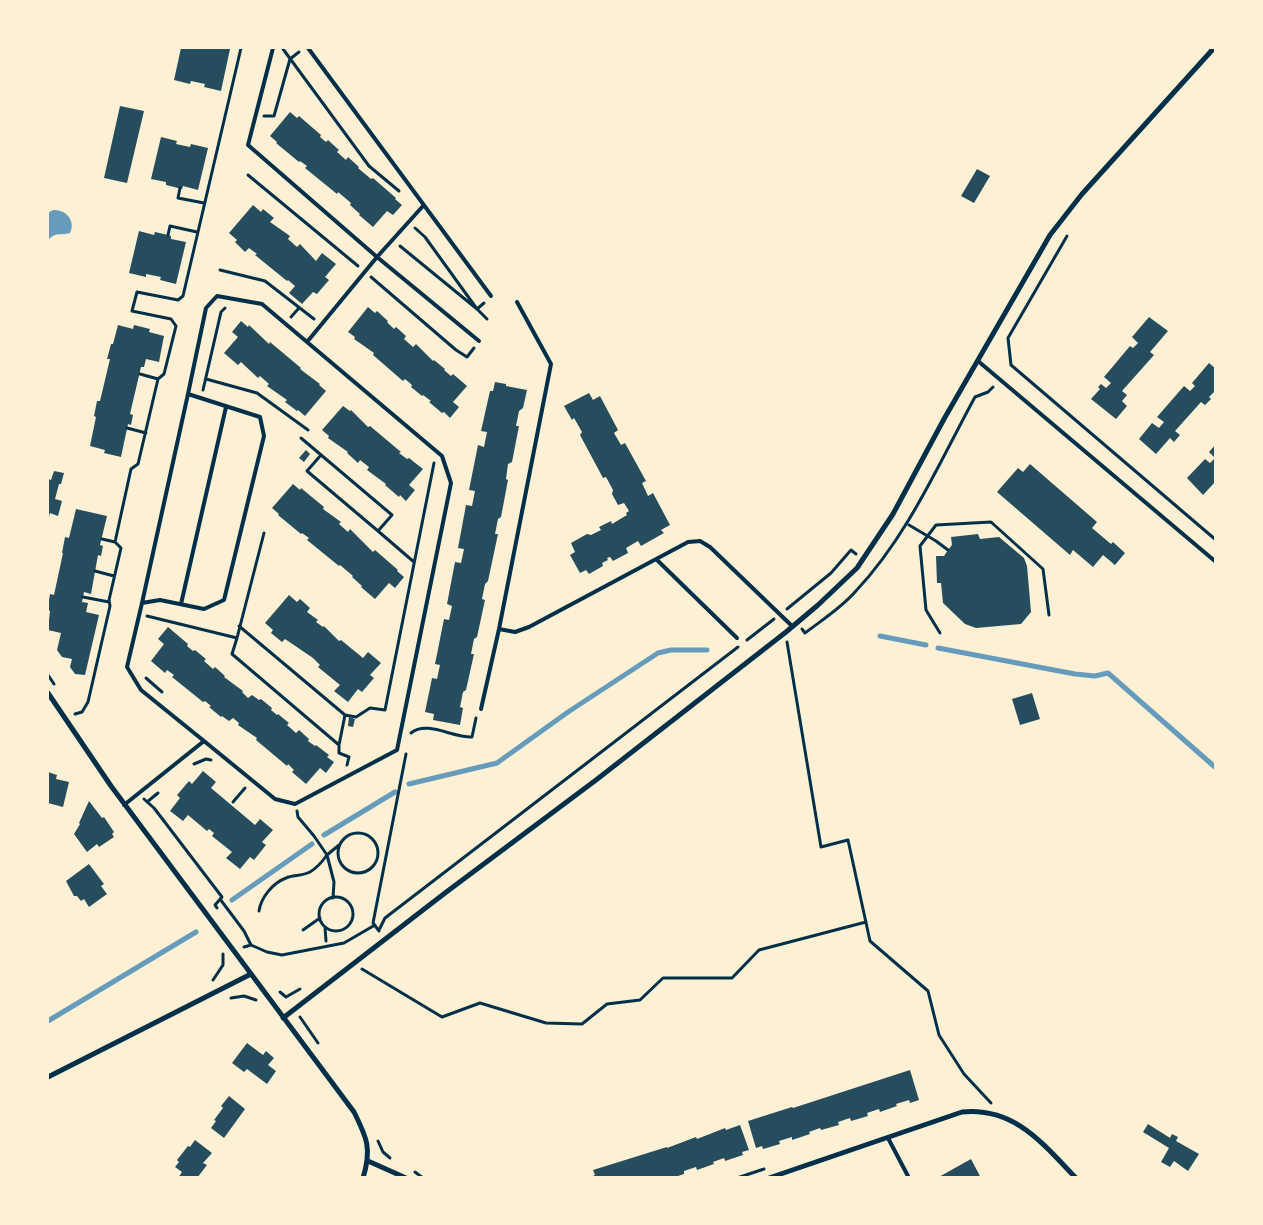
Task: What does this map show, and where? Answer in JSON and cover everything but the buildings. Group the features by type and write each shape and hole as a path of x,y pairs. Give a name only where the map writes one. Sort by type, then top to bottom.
{"street":[{"path":"284,1018 352,963 596,780 786,632 838,586 863,560 893,514 944,419 1050,236 1082,194 1214,48"},
{"path":"48,693 124,804 354,1112 368,1145 368,1161 363,1178"},
{"path":"48,1077 251,974"},
{"path":"769,1178 962,1112 981,1112 1005,1118 1019,1124 1037,1138 1076,1178"},
{"path":"368,1161 406,1178"}],"lane":[{"path":"273,48 248,145 385,264 479,341"},
{"path":"307,48 491,296"},
{"path":"307,342 377,257 423,206"},
{"path":"217,296 262,304 442,456 451,483 396,750 295,804 275,799 141,690 127,667 188,394 206,308 217,296"},
{"path":"481,709 499,629 551,364 517,302"},
{"path":"978,362 1216,562"},
{"path":"142,603 160,600 204,609 224,600 264,436 260,417 188,394"},
{"path":"181,604 226,407"},
{"path":"499,629 515,632 529,627 688,542 700,541 710,547 792,626"},
{"path":"656,559 737,638"},
{"path":"124,804 204,741"},
{"path":"888,1138 909,1178"}],"path":[{"path":"115,542 131,469 138,464 158,379 164,374 176,326 171,319 132,311 137,292 178,300 182,296 241,48"},
{"path":"282,48 369,166 403,194"},
{"path":"261,116 274,116 290,59 307,48"},
{"path":"180,188 178,198 204,203"},
{"path":"168,235 170,226 198,232"},
{"path":"410,234 415,228 425,237 476,309"},
{"path":"1067,236 1008,338 1011,365 1216,540"},
{"path":"366,285 405,240"},
{"path":"400,246 487,319"},
{"path":"357,265 369,250"},
{"path":"220,270 265,281 321,324"},
{"path":"476,309 491,296"},
{"path":"200,398 221,312 228,305"},
{"path":"313,318 319,311"},
{"path":"140,374 158,379"},
{"path":"206,379 257,393 308,430"},
{"path":"127,428 146,433"},
{"path":"301,438 392,515 378,531"},
{"path":"321,455 307,471 414,562"},
{"path":"239,626 345,715 356,717 370,708 385,710 434,462 429,458"},
{"path":"940,633 926,610 920,546 936,525 991,522 1043,569 1049,615"},
{"path":"909,525 948,550"},
{"path":"264,533 232,654 339,745"},
{"path":"75,714 82,712 88,702 110,606 108,600 121,548 115,542 102,539"},
{"path":"408,747 373,923 379,931 385,918 780,614 831,573 851,550 863,560"},
{"path":"95,571 114,576"},
{"path":"83,597 110,603"},
{"path":"144,624 146,616 236,638"},
{"path":"786,632 822,847 848,840 870,941 928,991 939,1035 964,1074 992,1103"},
{"path":"143,674 164,694"},
{"path":"410,737 416,729 424,728 472,738 477,711 481,709"},
{"path":"345,715 339,753 349,757 346,768"},
{"path":"190,767 206,759 213,760"},
{"path":"239,782 250,792"},
{"path":"233,802 245,788"},
{"path":"147,802 161,790"},
{"path":"140,793 154,808 222,897 215,905 218,913"},
{"path":"295,804 298,817 327,855 334,882 332,898"},
{"path":"259,911 264,898 272,887 286,878 308,873 318,866 346,836 357,833 370,837 378,848 377,859 371,869 360,874 350,873 341,866 337,855 339,845"},
{"path":"325,927 335,931 342,930 352,920 352,911 349,904 343,899 332,898 320,907 320,918 325,927 326,941"},
{"path":"220,900 240,925 252,945 267,952 282,954 344,943 375,925"},
{"path":"303,930 320,918"},
{"path":"352,963 442,1017 480,1003 546,1023 582,1024 607,1004 640,1000 663,978 732,978 759,950 866,922"},
{"path":"224,938 233,932 249,954"},
{"path":"244,947 252,945"},
{"path":"208,983 215,978 223,966 223,953 220,948"},
{"path":"274,987 286,997 294,994 301,988"},
{"path":"228,999 235,996 244,996 257,1000 262,1005"},
{"path":"756,1171 757,1178"}],"water":[{"path":"53,210 62,211 69,217 72,229 70,233 56,235 48,240 48,213"}],"waterway":[{"path":"880,636 926,645"},
{"path":"938,648 1075,674 1095,676 1108,673 1216,768"},
{"path":"409,784 497,763 568,712 658,653 671,650 707,650"},
{"path":"324,835 395,792"},
{"path":"232,900 312,844"},
{"path":"48,1021 196,932"}]}
